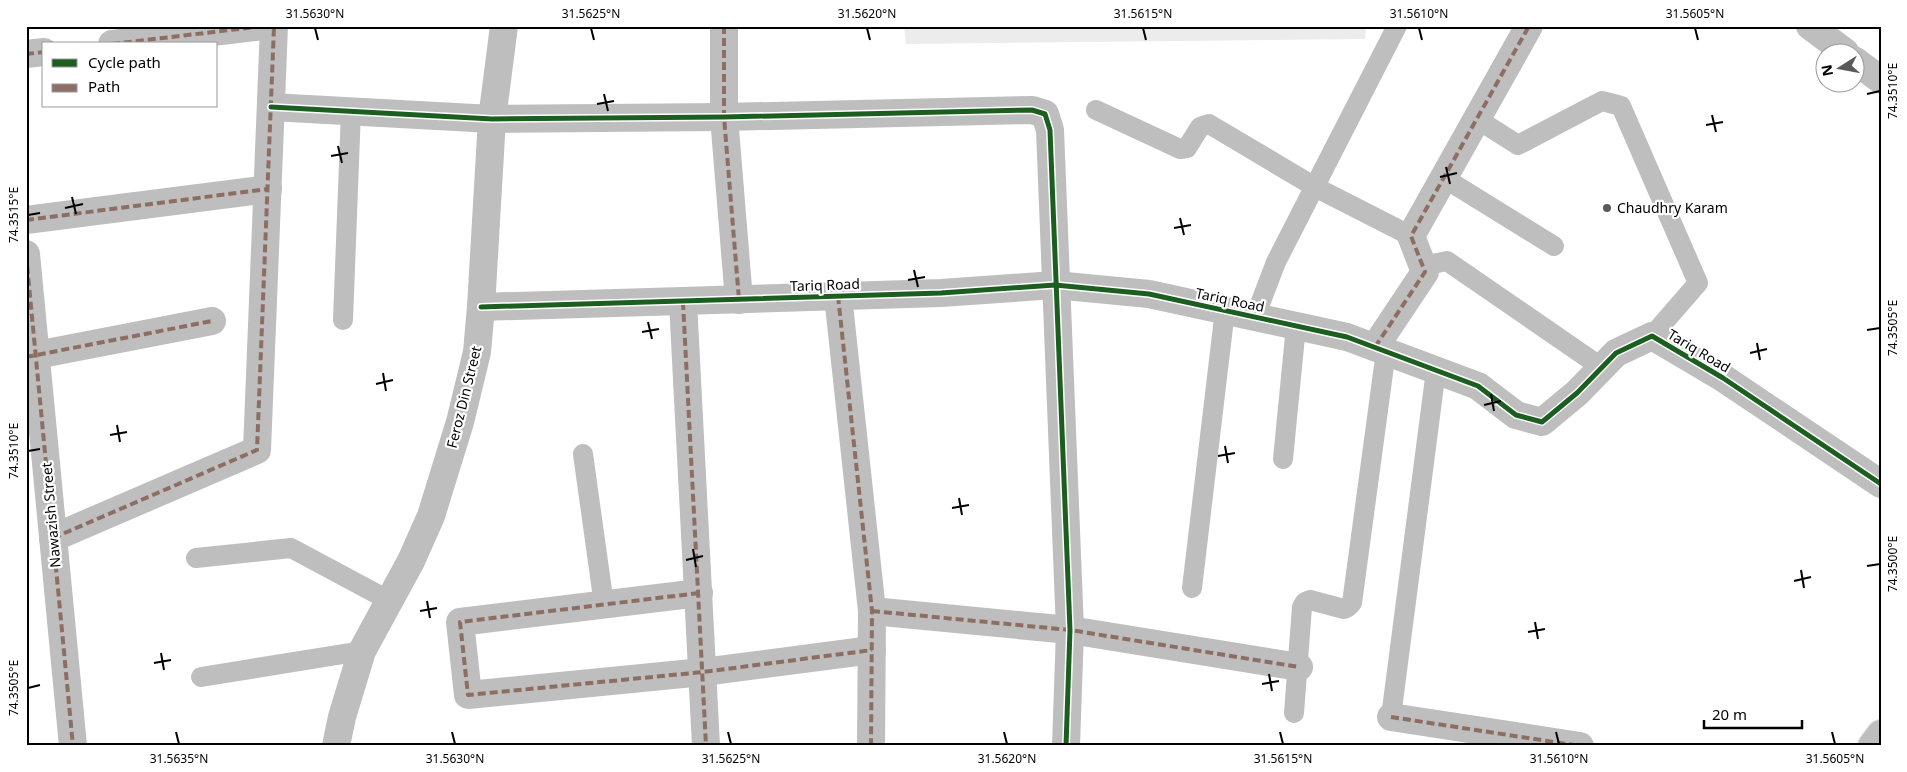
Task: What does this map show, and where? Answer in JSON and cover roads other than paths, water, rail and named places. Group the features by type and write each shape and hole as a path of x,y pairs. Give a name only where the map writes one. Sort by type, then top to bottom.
{"street":[{"path":"129,42 264,26"},
{"path":"53,538 257,450 274,26"},
{"name":"Feroz Din Street","path":"336,746 342,717 362,651 411,561 431,516 457,431 477,352 492,120 504,26"},
{"path":"724,26 724,117 739,300"},
{"path":"1380,349 1426,272 1411,236 1529,26"},
{"path":"1810,26 1832,42"},
{"path":"26,54 42,52"},
{"path":"1864,67 1881,80"},
{"path":"271,107 351,110 492,120 1032,110 1045,114 1050,130 1070,630 1066,746"},
{"path":"26,220 268,188"},
{"name":"Nawazish Street","path":"26,254 31,356 53,538 73,746"},
{"name":"Tariq Road","path":"481,307 941,293 1055,284 1149,294 1347,337 1478,386 1516,415 1542,422 1577,392 1616,353 1652,336 1723,378 1881,484"},
{"path":"838,296 872,611 871,746"},
{"path":"683,302 706,746"},
{"path":"31,356 212,321"},
{"path":"699,594 460,622 468,695 703,672 872,650"},
{"path":"872,611 1070,630 1299,667"},
{"path":"1391,717 1580,746"},
{"path":"1872,746 1881,734"}],"lane":[{"path":"1255,317 1276,262 1397,26"},
{"path":"1477,119 1518,145 1602,101 1621,106 1698,283 1652,336"},
{"path":"343,320 351,110"},
{"path":"1096,110 1180,149 1187,148 1200,127 1209,124 1315,187 1411,236"},
{"path":"1444,178 1554,246"},
{"path":"1423,266 1447,261 1602,368"},
{"path":"1192,588 1225,310"},
{"path":"1283,459 1296,326"},
{"path":"1294,713 1299,667 1302,607 1305,602 1310,600 1344,609 1352,603 1380,349"},
{"path":"1391,717 1436,370"},
{"path":"583,454 604,605"},
{"path":"196,558 291,548 390,600"},
{"path":"202,677 362,651"}],"place":[{"name":"Chaudhry Karam","path":"1607,208"}]}
